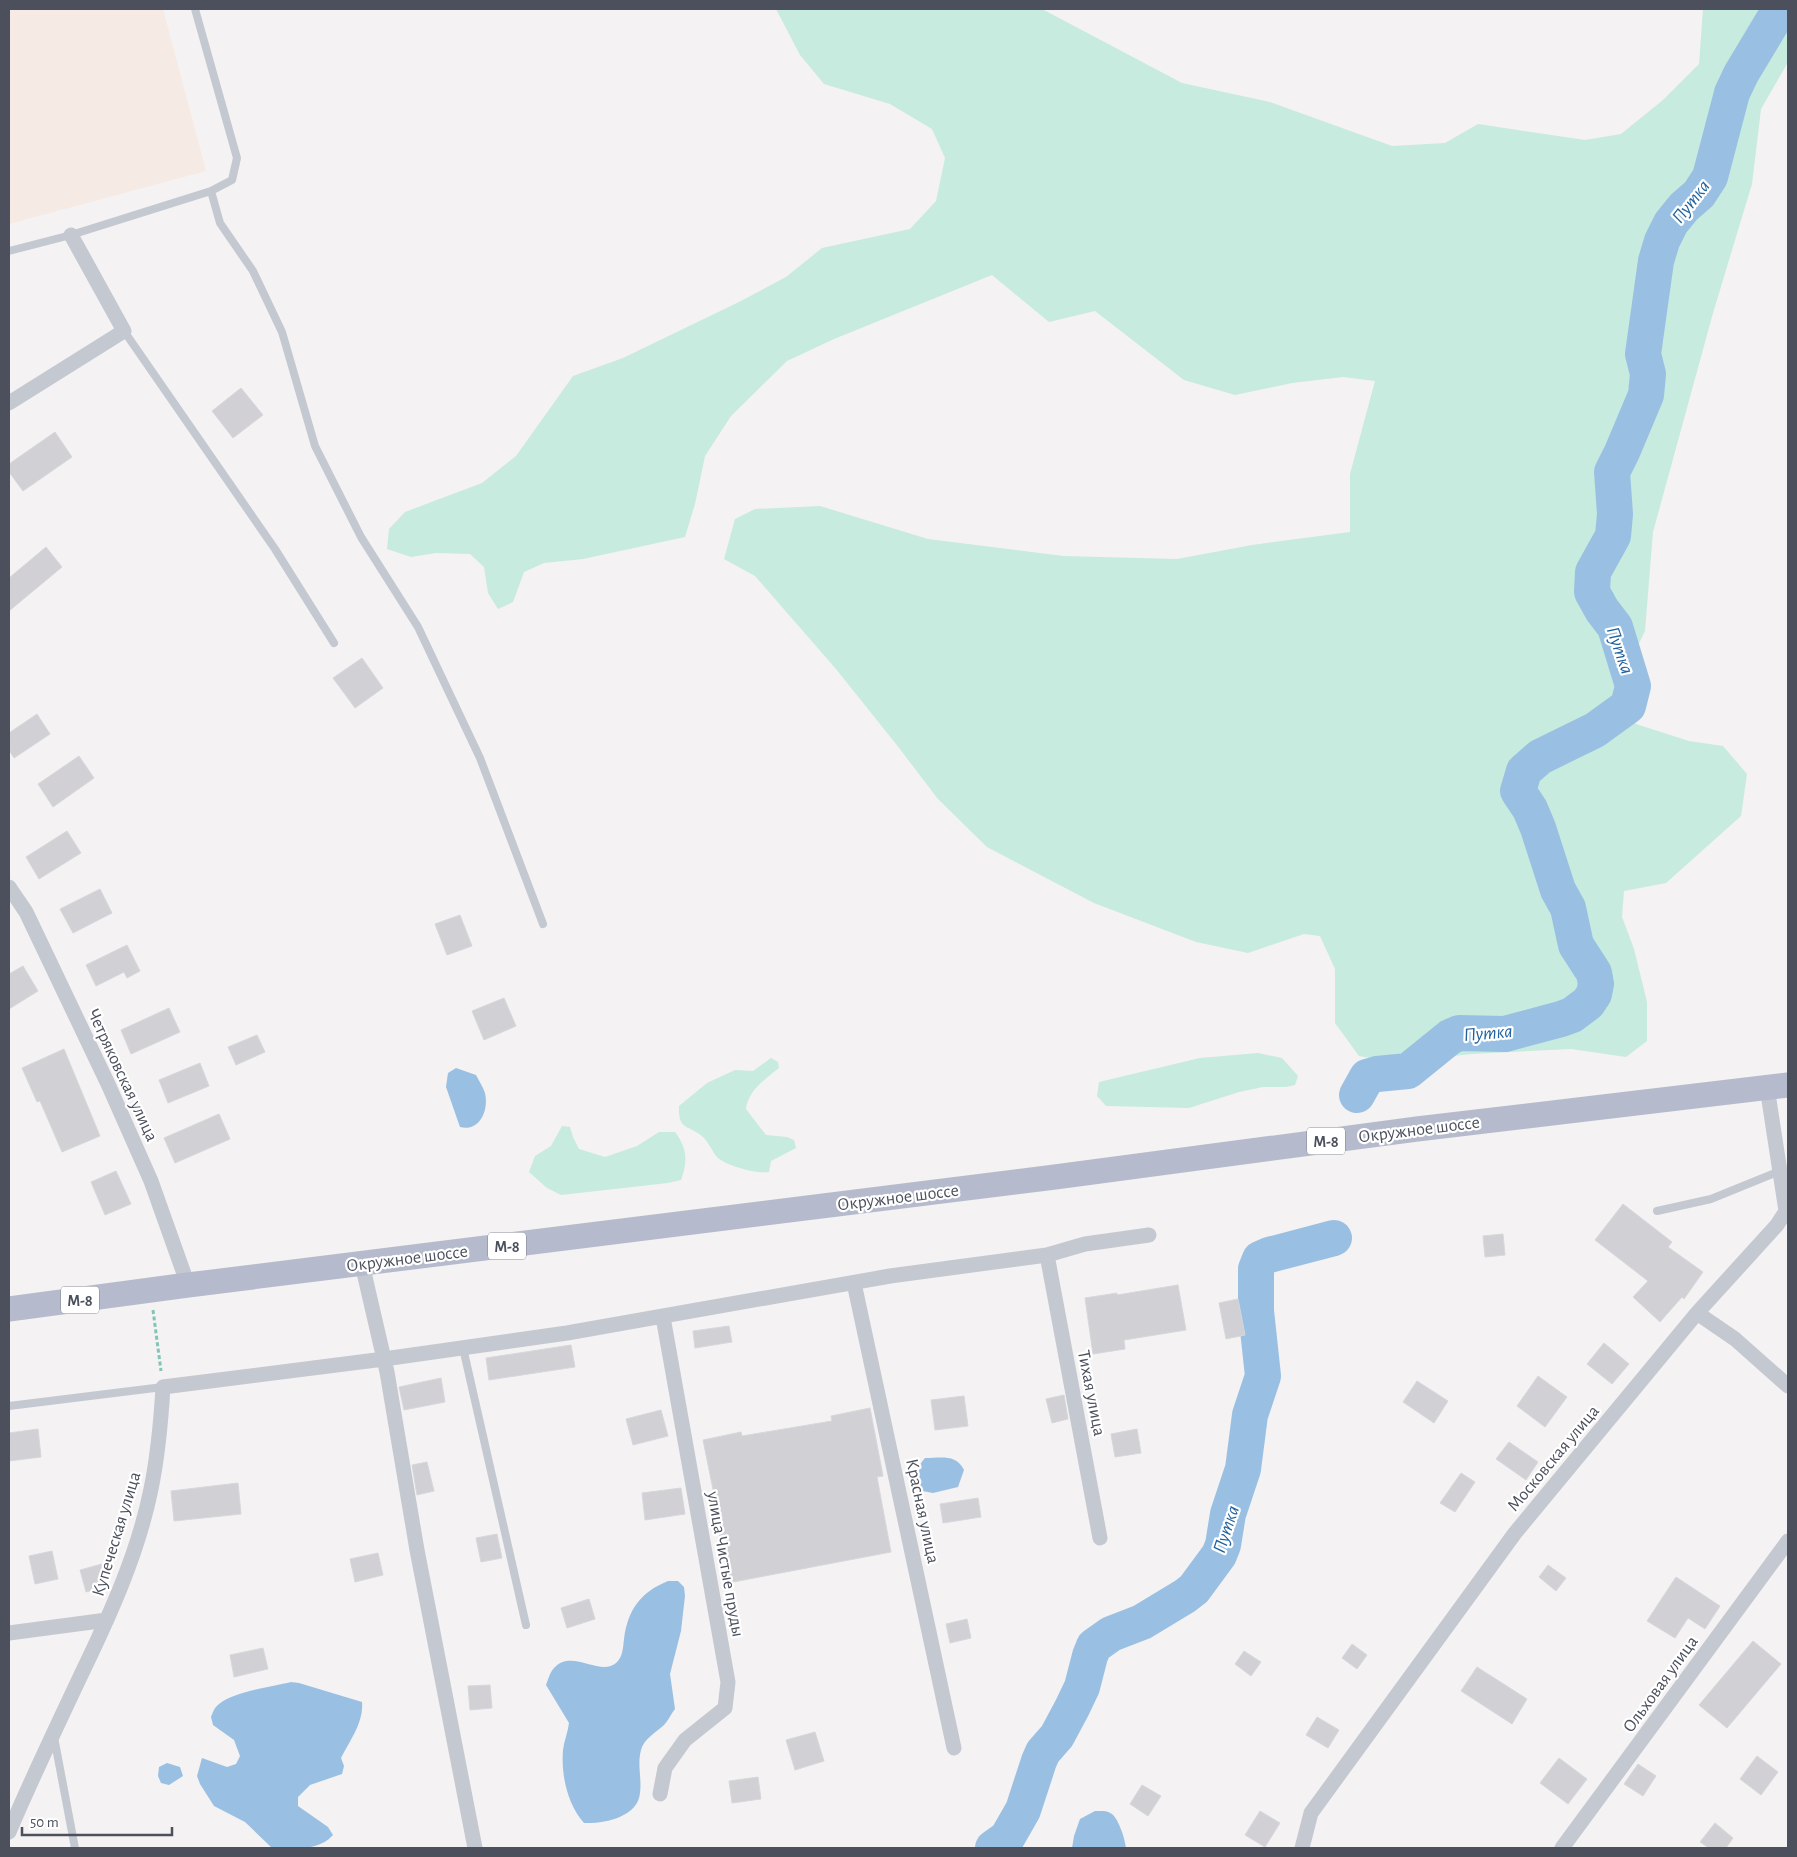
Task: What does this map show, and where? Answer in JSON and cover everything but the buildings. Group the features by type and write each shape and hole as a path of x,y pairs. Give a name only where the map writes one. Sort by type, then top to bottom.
{"main road":[{"name":"Окружное шоссе","path":"9,1310 1064,1176 1417,1129 1777,1086"}],"street":[{"path":"9,403 124,332 71,235"},
{"name":"Четряковская улица","path":"9,887 26,912 108,1084 151,1180 188,1286"},
{"name":"Московская улица","path":"1302,1848 1311,1813 1515,1533 1697,1313 1777,1225 1787,1211 1780,1171 1777,1086"},
{"path":"163,1387 463,1348 854,1283 1047,1255 1085,1244 1149,1235"},
{"name":"Тихая улица","path":"1047,1255 1100,1538"},
{"path":"362,1264 384,1359 417,1550 476,1848"},
{"name":"Красная улица","path":"854,1283 954,1748"},
{"path":"1697,1313 1736,1339 1788,1386"},
{"name":"улица Чистые пруды","path":"660,1794 665,1768 685,1740 725,1708 728,1682 663,1316"},
{"name":"Купеческая улица","path":"9,1832 107,1620 139,1536 151,1490 160,1437 163,1387"},
{"name":"Ольховая улица","path":"1562,1848 1788,1541"},
{"path":"9,1633 107,1620"}],"lane":[{"path":"9,251 71,235 211,191 232,180 238,158 195,9"},
{"path":"211,191 220,223 253,272 282,332 315,446 361,537 418,627 480,758 543,924"},
{"path":"124,332 275,548 334,643"},
{"path":"1657,1211 1711,1199 1780,1171"},
{"path":"463,1348 526,1625"},
{"path":"9,1406 163,1387"},
{"path":"53,1734 75,1848"}],"path":[{"path":"153,1308 163,1387"}],"shaded area":[{"path":"9,9 163,9 206,171 9,224"}],"green space":[{"path":"776,9 1042,9 1182,83 1270,102 1392,146 1445,143 1478,124 1585,140 1621,134 1663,100 1699,64 1703,9 1788,9 1788,62 1761,109 1752,184 1713,313 1653,532 1645,631 1616,691 1636,724 1689,741 1723,746 1747,774 1741,816 1666,883 1624,891 1622,917 1634,949 1647,1002 1647,1041 1626,1057 1571,1049 1472,1054 1393,1062 1359,1056 1335,1023 1335,969 1320,936 1304,934 1248,953 1196,942 1094,903 987,847 938,799 836,669 755,576 724,559 735,519 755,509 820,506 928,539 1063,556 1177,559 1252,545 1350,532 1350,474 1375,381 1343,377 1292,383 1235,395 1184,380 1095,311 1049,322 992,275 834,339 787,361 731,416 705,456 695,504 685,537 583,559 544,563 524,572 513,602 498,609 488,593 484,567 470,554 436,553 411,557 387,549 389,529 405,512 482,483 516,456 573,376 623,358 741,301 786,277 822,248 910,229 936,201 945,158 932,129 890,104 824,84 800,55"},
{"path":"1258,1053 1282,1058 1298,1076 1295,1085 1263,1087 1239,1092 1189,1108 1106,1106 1097,1096 1099,1082 1200,1058"},
{"path":"771,1058 778,1062 779,1068 754,1091 747,1103 746,1109 766,1135 787,1137 794,1140 796,1148 771,1161 769,1172 757,1172 734,1166 717,1157 703,1137 682,1123 679,1106 707,1083 735,1070 753,1071"},
{"path":"562,1126 570,1127 579,1149 605,1157 637,1146 659,1132 675,1132 682,1144 685,1155 685,1167 681,1180 561,1195 547,1188 529,1172 535,1156 551,1146"}],"water":[{"path":"456,1068 476,1075 485,1093 486,1106 482,1118 478,1123 467,1128 460,1127 446,1087 448,1073"},
{"path":"925,1458 948,1458 957,1461 964,1470 958,1487 933,1493 917,1490 916,1473"},
{"path":"668,1581 678,1581 684,1587 685,1596 681,1631 670,1674 675,1709 665,1723 642,1746 639,1761 640,1793 638,1801 633,1808 627,1813 610,1820 584,1823 573,1807 564,1779 563,1750 569,1723 546,1685 554,1668 561,1663 577,1661 602,1667 616,1663 623,1649 629,1619 637,1603 650,1590"},
{"path":"291,1682 362,1702 362,1709 356,1731 341,1758 344,1766 342,1774 310,1785 298,1797 298,1806 328,1827 333,1835 313,1847 272,1848 245,1822 214,1806 197,1776 202,1758 227,1767 236,1764 240,1756 234,1740 213,1725 211,1717 217,1706 234,1696"},
{"path":"167,1763 180,1767 183,1776 169,1785 161,1783 158,1776 159,1767"},
{"path":"1095,1811 1108,1812 1115,1817 1126,1848 1072,1848 1080,1819"}],"waterway":[{"name":"Путка","path":"1357,1095 1367,1077 1377,1074 1408,1071 1450,1037 1459,1033 1505,1034 1561,1019 1572,1015 1588,1003 1594,994 1596,984 1594,973 1576,945 1568,908 1558,890 1538,828 1530,809 1518,791 1524,771 1540,757 1595,730 1628,706 1633,686 1615,627 1602,610 1592,592 1593,572 1613,536 1615,514 1612,472 1646,395 1648,374 1643,354 1656,261 1662,241 1671,223 1684,207 1699,194 1710,177 1732,93 1741,74 1780,9"},
{"name":"Путка","path":"993,1848 1007,1838 1023,1810 1043,1752 1057,1736 1082,1687 1094,1646 1111,1634 1142,1622 1185,1596 1194,1589 1219,1555 1223,1545 1228,1514 1243,1469 1250,1415 1263,1376 1256,1311 1256,1269 1260,1259 1334,1238"}]}
